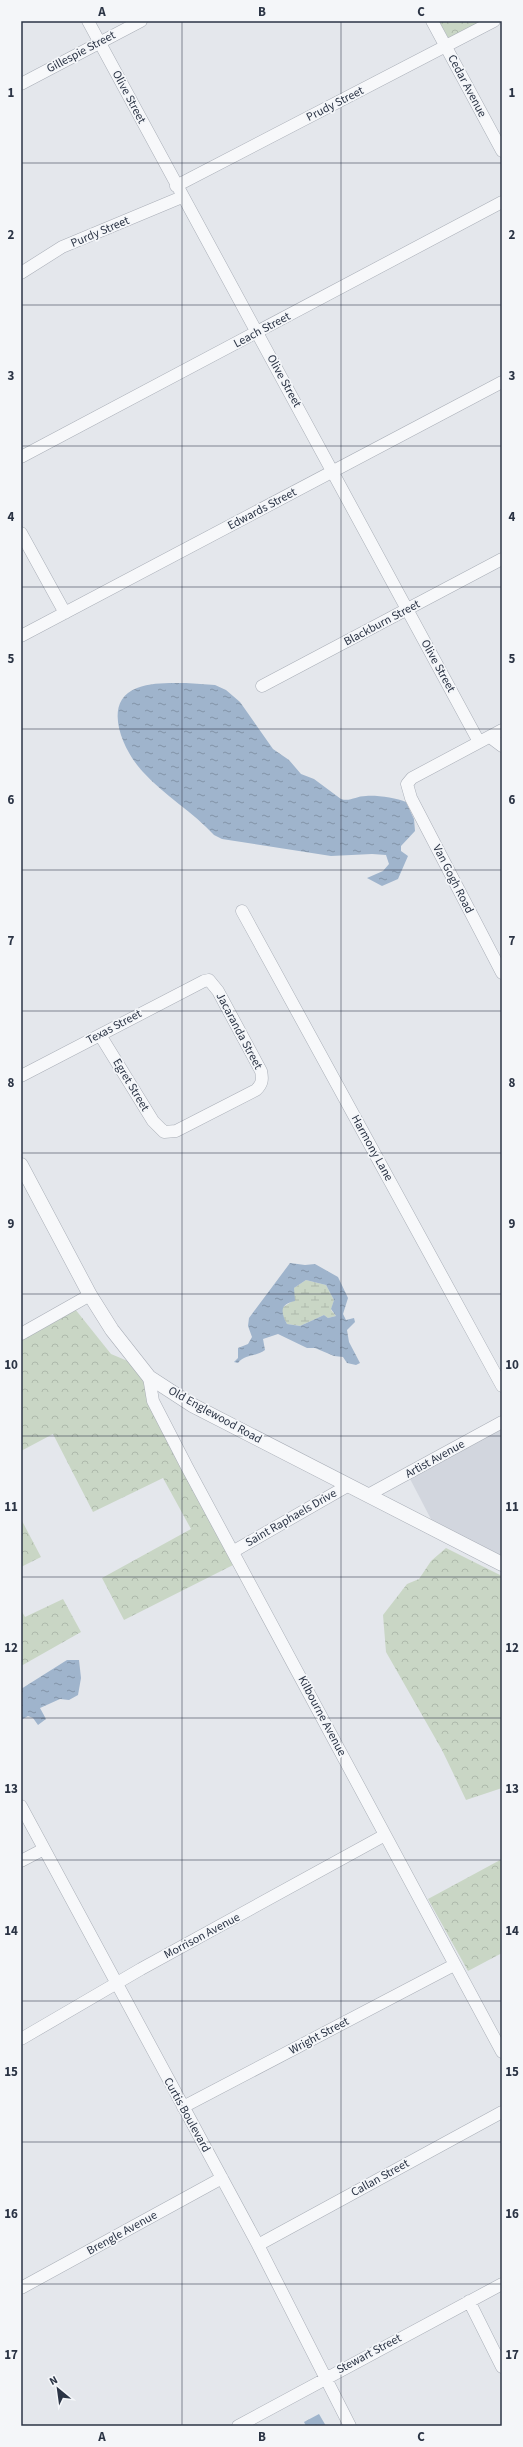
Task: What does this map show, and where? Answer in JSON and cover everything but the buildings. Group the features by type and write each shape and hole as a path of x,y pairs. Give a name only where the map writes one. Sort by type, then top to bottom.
{"street":[{"name":"Olive Street","path":"88,21 407,609 485,739"},
{"name":"Gillespie Street","path":"21,84 141,21"},
{"name":"Cedar Avenue","path":"432,21 502,151"},
{"name":"Prudy Street","path":"179,191 494,21"},
{"name":"Purdy Street","path":"21,273 62,247 179,191"},
{"name":"Leach Street","path":"21,457 502,202"},
{"name":"Edwards Street","path":"21,636 502,382"},
{"path":"21,533 65,613"},
{"name":"Blackburn Street","path":"262,686 502,559"},
{"path":"485,739 502,730"},
{"path":"485,739 502,746"},
{"name":"Van Gogh Road","path":"485,739 412,778 407,784 411,798 502,973"},
{"name":"Harmony Lane","path":"242,911 502,1386"},
{"name":"Texas Street","path":"21,1076 204,981 209,980"},
{"name":"Jacaranda Street","path":"164,1132 176,1131 261,1085 263,1079 261,1072 218,991 209,980"},
{"name":"Egret Street","path":"100,1035 153,1121 164,1132"},
{"name":"Old Englewood Road","path":"21,1165 90,1295 112,1330 149,1377 192,1405 502,1564"},
{"path":"21,1334 90,1295"},
{"name":"Kilbourne Avenue","path":"149,1377 153,1401 385,1836 501,2049"},
{"name":"Artist Avenue","path":"368,1495 502,1422"},
{"name":"Saint Raphaels Drive","path":"234,1551 349,1485"},
{"name":"Curtis Boulevard","path":"21,1806 258,2244 350,2426"},
{"name":"Morrison Avenue","path":"21,2039 116,1984 385,1836"},
{"path":"21,1861 44,1849"},
{"name":"Wright Street","path":"183,2107 454,1964"},
{"name":"Callan Street","path":"258,2244 502,2112"},
{"name":"Brengle Avenue","path":"21,2288 222,2178"},
{"name":"Stewart Street","path":"238,2426 326,2377 502,2284"},
{"path":"469,2301 502,2367"}],"shaded area":[{"path":"502,1425 502,1558 433,1523 408,1475"}],"green space":[{"path":"439,21 490,21 451,43"},
{"path":"306,1280 326,1285 334,1300 331,1310 336,1316 328,1318 324,1315 300,1326 287,1324 281,1313 282,1308 291,1302 294,1288"},
{"path":"75,1309 111,1354 130,1362 145,1380 237,1563 124,1620 102,1578 191,1529 163,1478 93,1512 53,1434 21,1451 21,1337"},
{"path":"21,1519 41,1557 21,1567"},
{"path":"446,1548 502,1576 502,1788 466,1800 442,1750 386,1652 383,1615 407,1584 419,1579 431,1561"},
{"path":"63,1599 81,1632 21,1666 21,1610 25,1617"},
{"path":"502,1859 502,1953 468,1971 428,1899"}],"water":[{"path":"162,683 215,685 226,690 240,702 273,749 289,760 301,774 314,779 341,799 347,800 362,796 375,796 392,798 406,802 414,819 415,831 401,846 401,851 408,856 398,879 382,886 367,878 383,871 389,864 386,855 372,854 331,856 222,839 214,835 152,781 136,763 123,740 119,728 118,715 120,704 126,695 143,686"},
{"path":"290,1263 305,1265 315,1264 338,1277 348,1298 343,1314 346,1320 354,1318 355,1322 347,1330 349,1342 360,1363 356,1365 347,1363 343,1357 334,1356 315,1348 307,1348 278,1334 263,1339 265,1350 262,1352 244,1358 238,1363 234,1362 238,1358 238,1348 248,1344 252,1337 248,1326 249,1318","holes":["306,1280 326,1285 334,1300 331,1309 336,1316 328,1318 324,1315 300,1326 287,1324 283,1316 283,1310 286,1304 295,1301 294,1288"]},
{"path":"67,1660 79,1660 81,1678 78,1695 69,1700 60,1699 40,1708 46,1719 38,1725 33,1718 28,1716 21,1720 21,1689"},
{"path":"319,2414 326,2426 306,2426 304,2422"}]}
